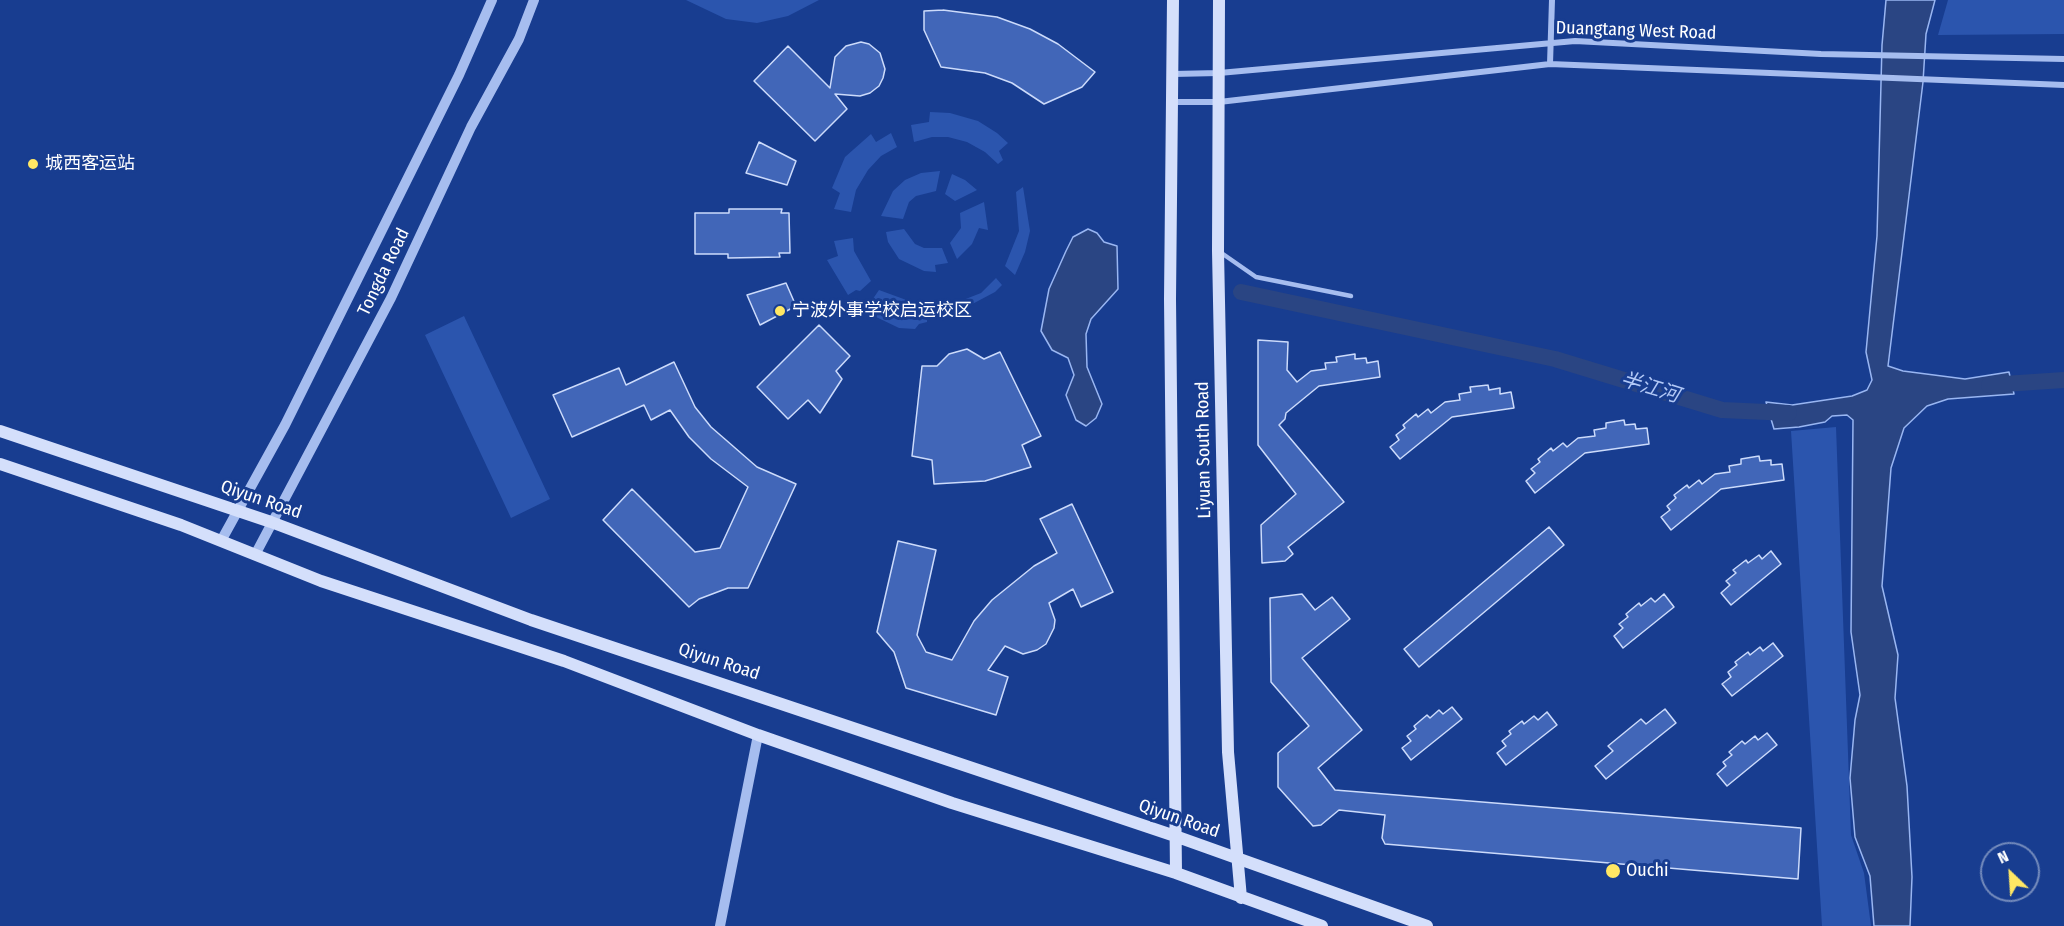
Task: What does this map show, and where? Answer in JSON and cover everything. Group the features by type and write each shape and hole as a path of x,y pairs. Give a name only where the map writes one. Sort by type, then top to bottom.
{"main road":[{"name":"Liyuan South Road","path":"1173,0 1170,299 1176,873"},
{"name":"Liyuan South Road","path":"1219,0 1218,250 1228,752 1241,898"},
{"name":"Qiyun Road","path":"0,431 271,522 531,620 1237,857 1427,926"},
{"path":"0,464 221,541 321,582 564,661 758,735 952,803 1176,873 1322,926"}],"street":[{"name":"Tongda Road","path":"221,541 285,425 454,86 492,0"},
{"name":"Tongda Road","path":"255,555 391,298 471,127 519,39 534,0"},
{"path":"1550,64 1552,0"},
{"name":"Duangtang West Road","path":"1172,74 1219,73 1575,41 1869,55 2064,59"},
{"name":"Duangtang West Road","path":"1172,102 1219,102 1550,64 2064,85"},
{"path":"720,926 758,735"}],"lane":[{"path":"1218,250 1256,277 1351,296"}],"shaded area":[{"path":"686,0 819,0 788,16 757,23 726,19"},
{"path":"1886,0 1935,0 1926,34 1923,82 1888,366 1903,371 1965,379 2009,372 2014,394 1948,399 1927,406 1904,428 1891,468 1882,586 1898,655 1895,698 1907,786 1912,877 1910,926 1874,926 1870,876 1855,837 1850,778 1855,720 1860,695 1851,632 1853,420 1847,415 1832,416 1825,422 1774,429 1766,402 1792,405 1852,396 1867,390 1872,380 1866,352 1877,236 1882,45"},
{"path":"1948,0 2064,0 2064,34 1938,35"},
{"path":"930,112 950,113 978,121 997,133 1008,143 999,151 1003,160 998,164 985,152 967,142 948,137 932,137 914,142 911,125 929,122"},
{"path":"891,133 897,147 881,156 868,170 856,190 851,212 834,209 840,193 832,188 845,157 871,134 876,142"},
{"path":"940,171 936,191 916,196 909,202 903,219 881,216 893,191 905,180 921,173"},
{"path":"952,174 965,180 977,190 955,201 945,194"},
{"path":"1023,187 1030,231 1025,252 1015,275 1005,266 1019,231 1016,192"},
{"path":"984,202 988,230 979,228 972,244 957,259 950,243 961,228 960,213"},
{"path":"904,229 915,244 924,248 942,248 948,263 935,265 936,272 924,271 899,259 888,242 886,232"},
{"path":"1088,229 1097,233 1104,242 1117,246 1118,289 1091,319 1086,334 1087,367 1102,404 1096,418 1086,426 1076,420 1066,395 1074,375 1068,358 1052,350 1041,331 1049,289 1066,251 1073,237"},
{"path":"853,238 854,251 871,281 860,291 856,290 848,295 827,260 838,256 834,241"},
{"path":"996,278 1002,285 995,292 961,310 958,302 981,293"},
{"path":"879,290 920,305 944,303 945,313 927,315 927,322 919,324 915,329 899,328 872,315 875,309 868,306"},
{"path":"464,316 550,499 511,518 425,335"},
{"path":"1836,427 1851,835 1864,873 1871,926 1822,926 1791,431"}],"building":[{"path":"943,10 997,17 1030,29 1058,44 1095,72 1082,87 1044,104 1012,83 985,73 941,67 924,30 924,11"},
{"path":"861,42 869,44 880,53 885,69 883,78 879,86 870,93 860,96 835,94 847,109 815,141 754,81 788,46 830,88 835,57 846,46"},
{"path":"759,142 796,161 787,185 746,173"},
{"path":"729,209 782,209 781,213 789,213 790,253 779,253 780,257 728,258 728,254 695,254 695,213 729,213"},
{"path":"786,283 796,306 760,325 747,295"},
{"path":"819,325 850,356 836,371 842,379 820,413 808,400 788,419 757,387"},
{"path":"1258,340 1288,342 1287,370 1297,382 1311,371 1326,369 1325,363 1337,362 1336,357 1355,354 1355,359 1366,358 1367,363 1378,361 1380,377 1319,386 1286,413 1285,419 1279,425 1344,502 1288,547 1293,554 1285,561 1262,563 1261,525 1296,494 1258,445"},
{"path":"967,349 984,359 1000,352 1041,436 1022,445 1031,467 985,481 934,484 932,460 912,456 922,366 937,366 949,354"},
{"path":"674,362 695,407 711,427 757,467 796,484 748,588 728,588 699,599 689,607 603,520 632,489 695,552 720,548 748,487 711,459 689,437 670,410 651,420 644,405 572,437 553,395 619,368 626,385"},
{"path":"1488,385 1489,390 1500,388 1500,394 1511,392 1514,408 1452,417 1400,459 1390,447 1399,440 1396,435 1405,428 1403,425 1416,414 1418,417 1428,409 1431,413 1445,402 1460,400 1459,394 1471,392 1470,387"},
{"path":"1624,420 1625,425 1635,424 1636,429 1647,428 1649,444 1585,453 1535,493 1526,481 1535,473 1531,469 1540,462 1538,459 1551,448 1553,451 1563,443 1567,447 1578,438 1595,436 1594,430 1606,428 1606,423"},
{"path":"1759,456 1760,461 1771,460 1771,465 1782,464 1784,480 1721,489 1671,530 1661,517 1670,510 1667,506 1676,498 1674,495 1687,485 1689,488 1699,480 1702,484 1715,474 1730,472 1729,466 1741,464 1741,459"},
{"path":"1072,504 1113,592 1081,607 1073,589 1049,603 1055,620 1054,628 1046,644 1037,650 1023,654 1005,646 988,670 1008,677 996,715 906,688 894,652 877,632 898,541 936,550 917,635 926,652 952,660 974,621 992,600 1034,566 1057,553 1040,519"},
{"path":"1549,527 1564,545 1419,667 1404,649"},
{"path":"1771,551 1781,564 1731,605 1721,593 1730,585 1726,581 1736,573 1733,570 1746,560 1748,563 1759,555 1762,559"},
{"path":"1302,594 1315,610 1332,597 1350,619 1302,658 1362,730 1318,768 1335,790 1801,828 1798,879 1385,844 1382,838 1385,815 1339,810 1321,825 1313,826 1278,787 1278,753 1309,726 1271,682 1270,598"},
{"path":"1664,594 1674,607 1623,648 1614,636 1623,628 1619,624 1628,617 1626,614 1639,603 1641,606 1651,598 1655,602"},
{"path":"1773,643 1783,656 1732,696 1722,684 1731,677 1728,672 1737,665 1735,662 1748,652 1750,655 1760,647 1763,651"},
{"path":"1452,707 1462,719 1411,760 1402,748 1411,741 1407,736 1416,729 1414,726 1427,715 1430,718 1439,710 1443,714"},
{"path":"1665,709 1676,723 1606,779 1595,766 1613,751 1608,746 1641,719 1646,724"},
{"path":"1547,712 1557,725 1506,765 1497,753 1506,746 1502,741 1511,734 1509,731 1522,721 1524,724 1534,716 1538,720"},
{"path":"1767,733 1777,745 1727,786 1717,774 1726,766 1723,762 1732,755 1729,752 1742,741 1745,744 1755,736 1758,740"}],"waterway":[{"name":"半江河","path":"1241,292 1555,359 1722,410 1789,413"},
{"name":"半江河","path":"1989,385 2064,380"}],"place":[{"name":"城西客运站","path":"33,164"},
{"name":"宁波外事学校启运校区","path":"780,311"},
{"name":"Ouchi","path":"1613,871"}]}
